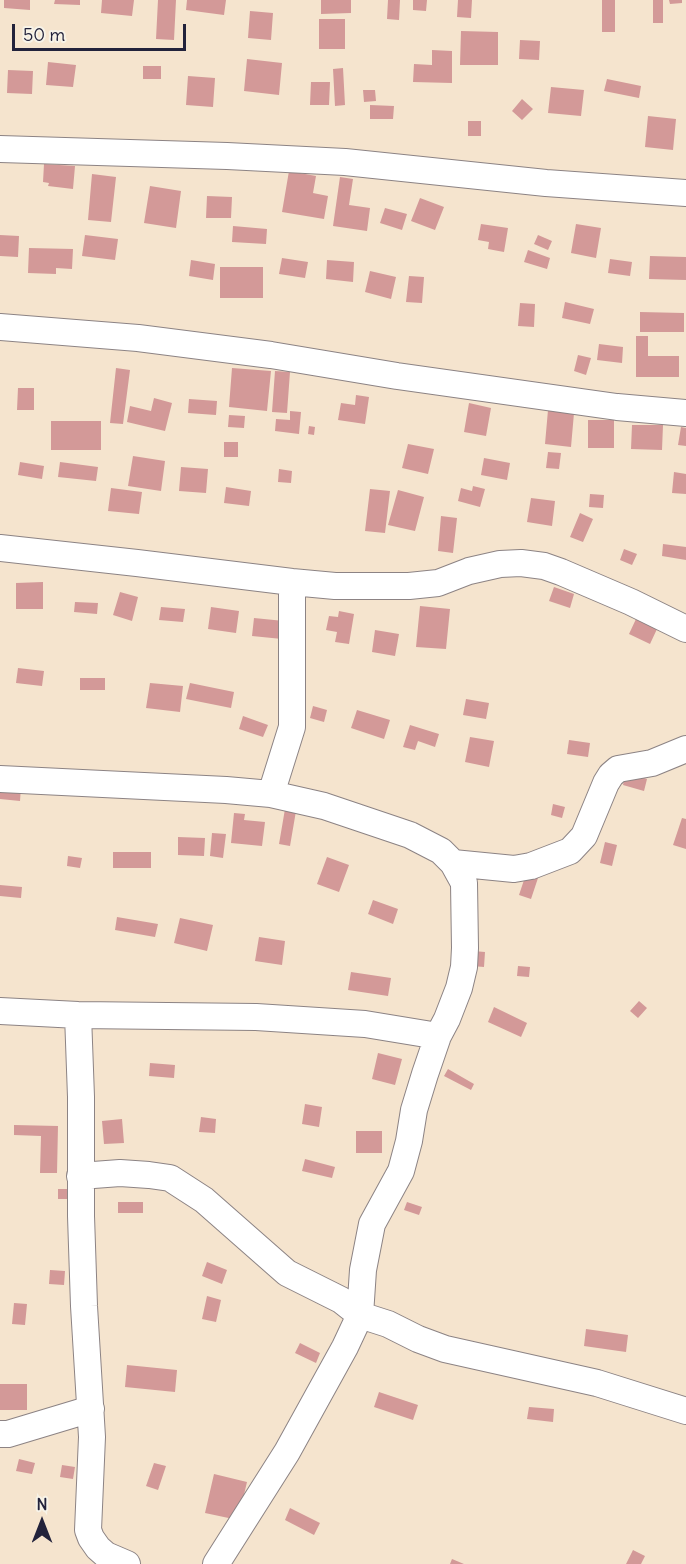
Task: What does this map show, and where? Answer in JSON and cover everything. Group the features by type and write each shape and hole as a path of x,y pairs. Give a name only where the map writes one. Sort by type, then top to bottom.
{"street":[{"path":"0,148 345,162 546,183 686,193"},
{"path":"0,327 149,339 616,407 686,413"},
{"path":"0,548 335,586 409,586 438,583 469,571 500,564 521,563 544,566 561,572 686,629"},
{"path":"271,794 292,726 292,582"},
{"path":"453,863 514,869 531,866 570,851 584,836 611,775 618,769 652,763 686,749"},
{"path":"0,779 271,794 324,806 411,835 441,851 453,863 464,883 464,968 454,1002 438,1036 414,1110 401,1171 372,1224 363,1270 360,1315 345,1347 287,1452 216,1564"},
{"path":"0,1011 78,1015 256,1017 365,1024 438,1036"},
{"path":"78,1015 84,1316 92,1448 88,1530 98,1548 106,1555 127,1564"},
{"path":"80,1176 120,1173 149,1174 170,1178 204,1200 287,1273 341,1300 360,1315 388,1324 445,1349 597,1383 686,1411"},
{"path":"0,1434 8,1434 91,1409"}],"building":[{"path":"4,0 30,0 30,10 4,8"},
{"path":"55,0 80,0 80,5 54,4"},
{"path":"102,0 134,0 132,16 101,13"},
{"path":"158,0 176,0 174,40 156,39"},
{"path":"187,0 226,0 224,15 186,10"},
{"path":"321,0 351,0 351,13 321,14"},
{"path":"388,0 400,0 399,20 387,19"},
{"path":"413,0 427,0 426,11 413,10"},
{"path":"458,0 472,0 471,18 457,17"},
{"path":"602,0 615,0 615,32 602,32"},
{"path":"653,0 663,0 663,23 653,23"},
{"path":"669,0 682,0 682,3 670,4"},
{"path":"250,11 273,13 271,40 248,38"},
{"path":"319,19 345,19 345,49 319,49"},
{"path":"461,31 498,32 498,65 460,65"},
{"path":"520,40 540,41 539,60 519,59"},
{"path":"432,50 452,51 452,83 413,82 414,64 432,65"},
{"path":"247,59 282,63 279,95 244,91"},
{"path":"48,62 76,65 73,87 46,85"},
{"path":"143,66 161,66 161,79 143,79"},
{"path":"343,68 345,105 335,106 333,69"},
{"path":"8,70 33,71 32,94 7,93"},
{"path":"188,76 215,78 213,107 186,105"},
{"path":"607,79 641,86 639,98 604,91"},
{"path":"311,82 330,82 329,105 310,105"},
{"path":"551,87 584,90 581,116 548,113"},
{"path":"363,90 375,90 376,101 364,102"},
{"path":"522,99 533,109 522,120 512,111"},
{"path":"370,105 394,106 393,119 370,119"},
{"path":"648,116 676,119 673,150 645,147"},
{"path":"468,121 481,121 481,136 468,136"},
{"path":"44,164 75,166 73,189 48,186 49,183 43,182"},
{"path":"289,171 316,176 313,193 328,196 324,219 282,212"},
{"path":"92,174 116,177 111,222 88,220"},
{"path":"340,177 353,179 349,205 370,208 367,231 333,226"},
{"path":"150,186 181,191 176,228 144,223"},
{"path":"207,196 232,197 231,218 206,218"},
{"path":"420,198 444,207 435,230 411,221"},
{"path":"385,208 407,214 402,230 380,223"},
{"path":"481,224 508,228 504,252 488,249 489,242 478,240"},
{"path":"576,224 601,228 596,258 571,253"},
{"path":"233,226 267,229 266,244 232,242"},
{"path":"0,235 19,236 18,257 0,256"},
{"path":"85,235 118,239 115,260 82,256"},
{"path":"538,235 552,241 548,250 534,244"},
{"path":"29,248 73,249 72,269 56,268 56,274 28,273"},
{"path":"528,250 550,258 547,269 524,262"},
{"path":"650,256 686,257 686,280 649,279"},
{"path":"282,258 308,262 305,278 279,274"},
{"path":"610,259 632,262 630,276 608,273"},
{"path":"191,260 215,264 213,280 189,276"},
{"path":"327,260 354,262 353,282 326,279"},
{"path":"220,267 263,267 263,298 220,298"},
{"path":"370,271 396,277 391,299 365,292"},
{"path":"409,276 424,277 422,303 406,302"},
{"path":"565,302 594,309 590,324 562,318"},
{"path":"520,303 535,304 534,327 518,326"},
{"path":"640,312 684,313 684,332 640,332"},
{"path":"636,336 648,336 648,356 679,356 679,377 636,377"},
{"path":"599,344 623,347 622,363 597,360"},
{"path":"578,355 591,358 586,375 574,371"},
{"path":"116,368 130,370 123,424 110,423"},
{"path":"232,368 271,371 267,411 229,407"},
{"path":"275,371 290,372 287,413 272,412"},
{"path":"18,388 34,388 34,410 17,410"},
{"path":"356,395 369,397 365,424 338,420 341,403 355,405"},
{"path":"154,398 172,403 165,431 127,422 130,406 151,411"},
{"path":"189,399 217,401 216,415 188,413"},
{"path":"469,403 491,408 486,436 464,432"},
{"path":"548,410 574,413 571,447 545,444"},
{"path":"290,411 301,412 299,434 275,431 276,419 290,420"},
{"path":"229,415 245,416 244,428 228,427"},
{"path":"588,420 614,420 614,448 588,448"},
{"path":"51,421 101,421 101,450 51,450"},
{"path":"632,425 663,425 662,450 631,449"},
{"path":"309,426 315,427 314,435 308,434"},
{"path":"681,427 686,428 686,446 678,445"},
{"path":"224,442 238,442 238,457 224,457"},
{"path":"408,444 434,449 428,474 402,468"},
{"path":"548,452 561,453 559,469 546,468"},
{"path":"133,456 165,461 161,491 128,486"},
{"path":"484,458 510,463 507,480 481,475"},
{"path":"20,462 44,466 42,479 18,475"},
{"path":"60,462 98,467 96,481 58,477"},
{"path":"181,467 208,469 206,493 179,491"},
{"path":"279,469 292,471 291,483 278,482"},
{"path":"674,472 686,474 686,494 672,493"},
{"path":"473,486 485,489 480,507 458,501 461,488 472,491"},
{"path":"226,487 251,491 249,506 224,503"},
{"path":"111,488 142,492 139,514 108,511"},
{"path":"370,489 390,491 385,533 365,531"},
{"path":"398,490 424,497 415,531 388,525"},
{"path":"590,494 604,495 603,508 589,507"},
{"path":"531,498 555,501 552,526 527,522"},
{"path":"580,513 593,519 583,542 570,537"},
{"path":"441,516 457,518 453,553 438,551"},
{"path":"663,544 686,547 686,560 662,556"},
{"path":"624,549 637,554 632,565 620,560"},
{"path":"43,582 43,609 16,609 16,583"},
{"path":"554,587 574,594 570,608 549,601"},
{"path":"120,592 138,597 132,621 113,615"},
{"path":"75,602 98,603 97,614 74,612"},
{"path":"420,606 450,609 446,649 416,647"},
{"path":"161,607 185,609 183,622 159,620"},
{"path":"211,607 239,611 236,633 208,629"},
{"path":"339,611 354,614 349,644 335,642 337,632 326,630 329,616 338,617"},
{"path":"254,618 284,621 282,639 252,636"},
{"path":"636,619 657,629 650,644 629,634"},
{"path":"375,630 399,634 395,656 372,652"},
{"path":"18,668 44,671 42,686 16,683"},
{"path":"80,678 105,678 105,690 80,690"},
{"path":"150,683 183,686 180,712 146,708"},
{"path":"190,683 234,692 231,708 186,699"},
{"path":"466,699 489,703 486,719 463,715"},
{"path":"313,706 327,710 324,722 310,718"},
{"path":"357,710 390,720 384,739 351,728"},
{"path":"243,716 268,725 263,737 239,729"},
{"path":"410,725 439,734 435,747 418,741 415,750 403,747"},
{"path":"470,737 494,741 489,767 465,762"},
{"path":"569,740 590,743 588,757 567,754"},
{"path":"626,772 647,779 644,791 623,785"},
{"path":"0,785 21,787 20,801 0,799"},
{"path":"553,804 565,807 562,818 551,815"},
{"path":"285,809 296,811 290,846 279,844"},
{"path":"234,813 245,814 244,820 265,822 262,846 231,843"},
{"path":"682,818 686,819 686,849 673,845"},
{"path":"212,833 226,834 223,858 210,856"},
{"path":"178,837 205,838 204,856 178,855"},
{"path":"605,842 617,845 612,866 600,863"},
{"path":"113,852 151,852 151,868 113,868"},
{"path":"68,856 82,858 80,868 67,866"},
{"path":"327,857 349,865 339,892 317,884"},
{"path":"526,874 538,878 531,899 519,895"},
{"path":"0,885 22,887 21,898 0,896"},
{"path":"373,900 398,909 393,924 368,914"},
{"path":"117,917 158,924 155,937 115,930"},
{"path":"180,918 213,925 207,951 174,943"},
{"path":"259,937 285,941 282,965 255,961"},
{"path":"473,951 485,952 484,967 472,966"},
{"path":"518,966 530,967 529,977 517,976"},
{"path":"351,972 391,978 388,996 348,990"},
{"path":"639,1001 647,1008 638,1018 630,1011"},
{"path":"494,1007 527,1023 521,1037 488,1022"},
{"path":"378,1053 402,1059 395,1085 372,1079"},
{"path":"150,1063 175,1065 174,1078 149,1076"},
{"path":"448,1069 474,1084 471,1090 444,1076"},
{"path":"305,1104 322,1107 319,1127 302,1124"},
{"path":"201,1117 216,1119 215,1133 199,1132"},
{"path":"122,1119 124,1143 104,1144 102,1121"},
{"path":"14,1125 58,1126 57,1173 40,1173 41,1136 14,1135"},
{"path":"356,1131 382,1131 382,1153 356,1153"},
{"path":"305,1159 335,1167 332,1178 302,1171"},
{"path":"58,1189 70,1189 70,1199 58,1199"},
{"path":"118,1202 143,1202 143,1213 118,1213"},
{"path":"407,1202 422,1207 419,1215 404,1210"},
{"path":"207,1262 227,1270 222,1284 202,1276"},
{"path":"50,1270 65,1271 64,1285 49,1284"},
{"path":"207,1296 221,1300 216,1322 202,1319"},
{"path":"14,1303 27,1304 25,1325 12,1324"},
{"path":"586,1329 628,1335 626,1352 584,1346"},
{"path":"300,1343 320,1353 316,1363 295,1353"},
{"path":"127,1365 177,1370 175,1392 125,1387"},
{"path":"0,1384 27,1384 27,1410 0,1410"},
{"path":"379,1392 418,1405 413,1420 374,1407"},
{"path":"529,1407 554,1409 553,1422 527,1419"},
{"path":"19,1459 35,1463 32,1474 16,1471"},
{"path":"154,1463 166,1466 158,1490 146,1486"},
{"path":"62,1465 75,1467 73,1479 60,1477"},
{"path":"214,1474 247,1482 238,1520 205,1513"},
{"path":"290,1508 320,1523 314,1535 285,1520"},
{"path":"633,1550 645,1556 641,1564 626,1564"},
{"path":"452,1559 464,1564 450,1564"}]}
